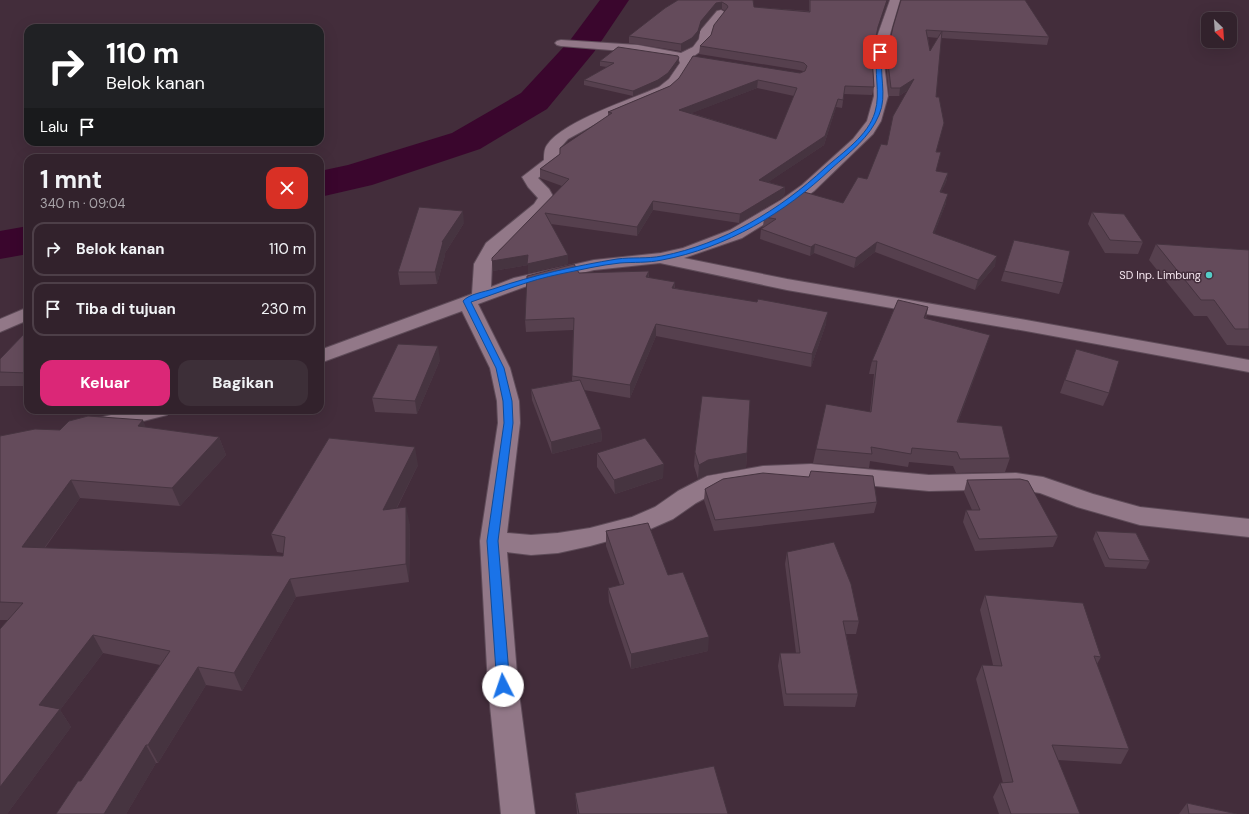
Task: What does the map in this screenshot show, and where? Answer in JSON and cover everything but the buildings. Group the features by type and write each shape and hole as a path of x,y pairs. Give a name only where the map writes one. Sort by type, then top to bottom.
{"street":[{"path":"324,355 474,298 521,282 566,270 619,261 661,258 694,250 736,234 775,210 808,188 868,131 877,113 881,96 878,63 884,34 895,0"},
{"path":"684,58 697,49 704,39 706,31 721,13"},
{"path":"566,43 640,50 701,60"},
{"path":"518,814 503,686 493,541 509,423 508,401 500,368 474,298 483,264 492,247 540,207 546,198 543,192 533,185 530,178 551,162 553,147 556,142 563,136 596,118 664,90 686,63 684,58"},
{"path":"661,258 730,275 994,320 1249,366"},
{"path":"0,326 24,315"},
{"path":"77,430 143,414"},
{"path":"493,541 531,545 558,543 590,537 639,524 664,513 687,497 716,482 763,474 811,472 929,484 1016,481 1043,485 1086,501 1140,516 1249,528"}],"waterway":[{"path":"324,183 357,176 466,141 534,101 583,45 592,30 615,0"},
{"path":"0,245 24,241"}],"place":[{"name":"SD Inp. Limbung","path":"1209,275"}],"route":[{"path":"503,686 493,541 509,423 508,401 500,368 467,301 521,282 594,264 661,258 688,252 736,234 763,218 808,188 868,131 877,113 881,96 878,63 880,52"}]}
